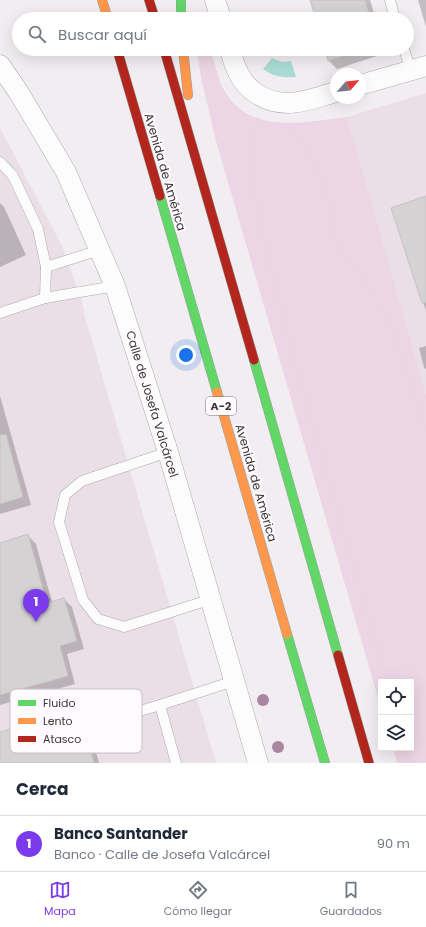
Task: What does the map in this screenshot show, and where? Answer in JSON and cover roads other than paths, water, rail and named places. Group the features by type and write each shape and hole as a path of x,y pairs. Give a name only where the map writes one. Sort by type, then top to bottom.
{"highway":[{"path":"102,0 106,12"},
{"path":"149,0 153,12"},
{"path":"181,0 182,12"},
{"name":"Avenida de América","path":"119,56 325,763"},
{"path":"166,56 370,763"},
{"path":"184,56 193,146"}],"street":[{"path":"215,0 219,12"},
{"path":"232,56 238,73 245,84 255,93 264,98 276,102 288,103 330,94"},
{"name":"Calle de Josefa Valcárcel","path":"0,65 19,93 66,172 115,286 168,452 212,599 258,763"},
{"path":"366,83 418,69"}],"lane":[{"path":"390,0 393,12"},
{"path":"409,56 418,69"},
{"path":"0,162 13,176 38,228 46,267 45,298"},
{"path":"46,267 100,250"},
{"path":"0,313 45,298 115,286"},
{"path":"168,452 82,481 65,495 59,522 83,600 98,619 124,627 212,599"},
{"path":"142,710 234,681"},
{"path":"160,705 176,763"}],"place":[{"name":"Banco Santander","path":"36,622"}]}
